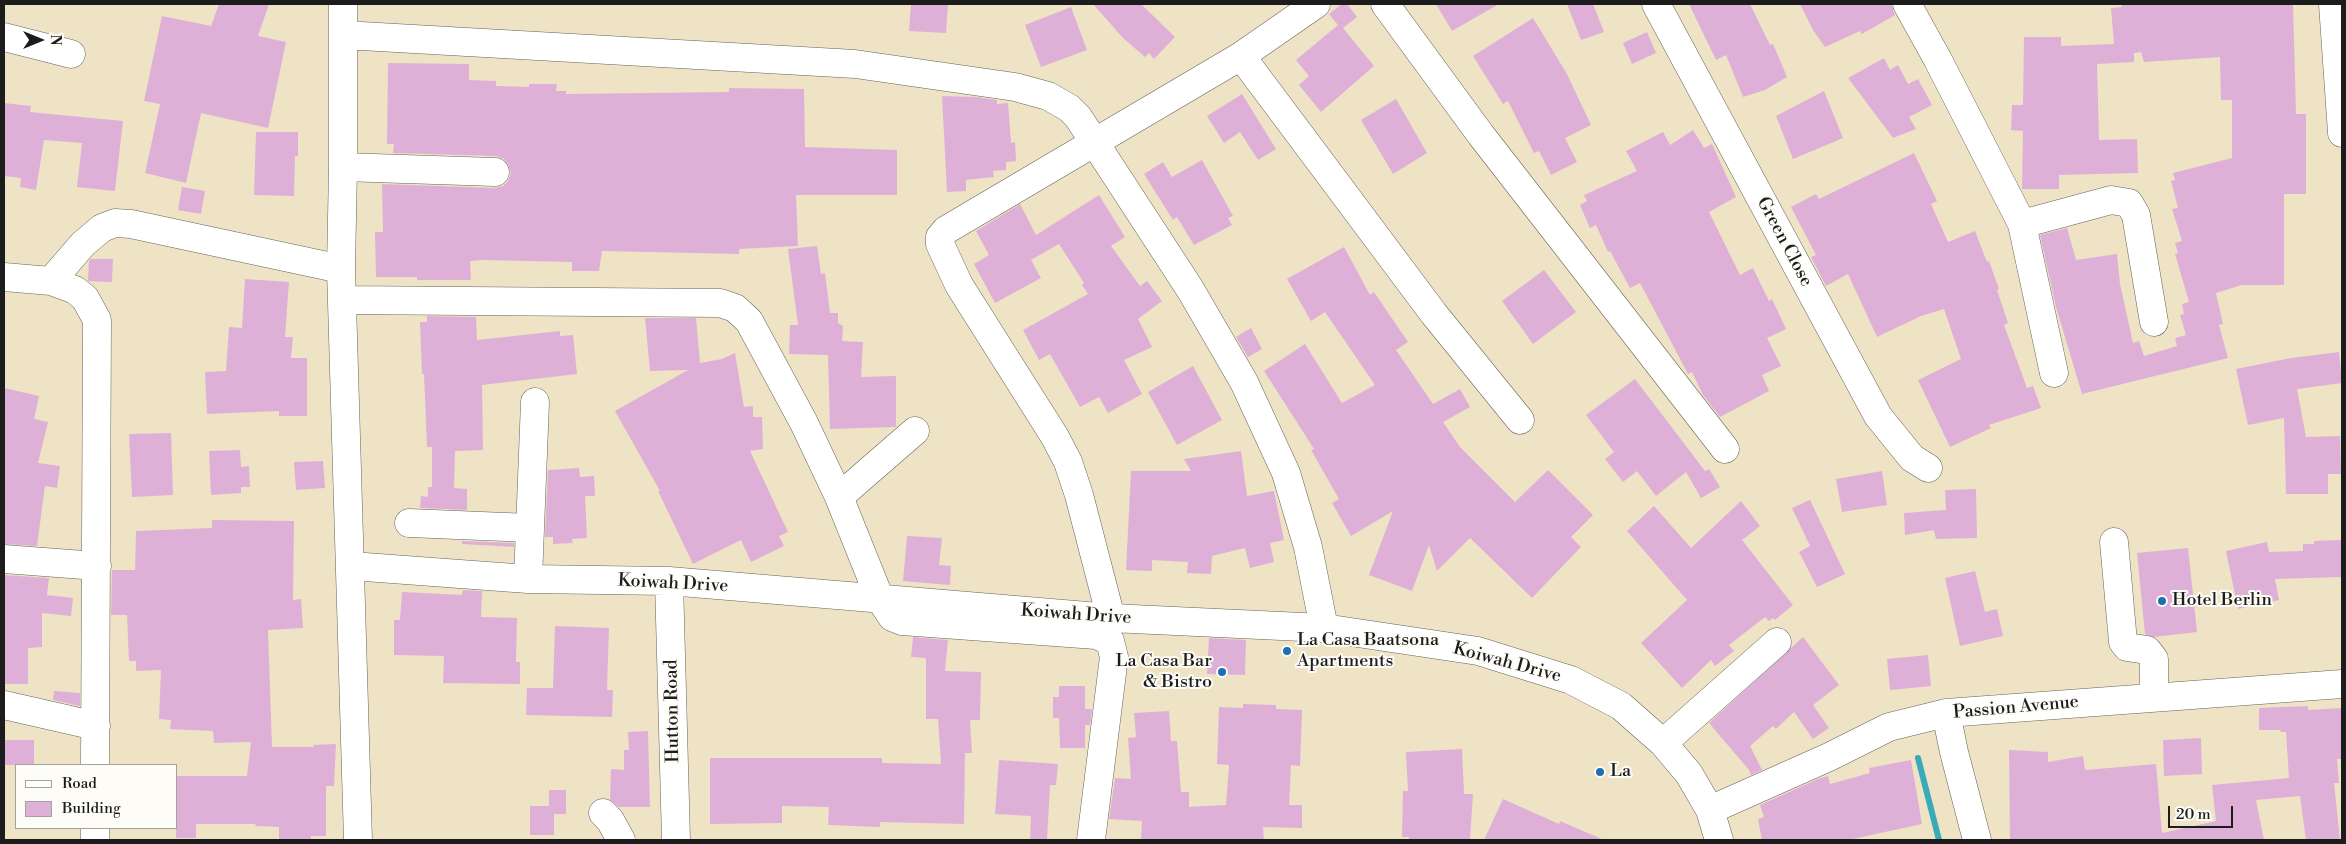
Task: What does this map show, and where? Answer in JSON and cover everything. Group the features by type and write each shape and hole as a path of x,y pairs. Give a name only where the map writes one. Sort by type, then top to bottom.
{"street":[{"path":"343,4 341,268 358,840"},
{"path":"1112,618 1079,495 1068,462 1055,437 959,285 940,244 940,237 946,230 1241,56 1316,4"},
{"path":"1385,4 1482,135 1725,449"},
{"name":"Green Close","path":"1656,4 1878,416 1912,458 1928,468"},
{"path":"1907,4 1938,60 2022,224 2054,373"},
{"path":"2333,4 2340,75 2342,133"},
{"path":"343,35 855,64 1015,87 1048,96 1069,108 1078,117 1095,142 1190,289 1244,382 1286,473 1308,547 1324,628"},
{"path":"4,37 71,54"},
{"path":"1241,56 1434,314 1520,420"},
{"path":"343,167 495,172"},
{"path":"2022,224 2112,200 2129,203 2136,215 2154,322"},
{"path":"51,282 84,244 102,228 115,223 131,224 341,268"},
{"path":"4,276 51,282 75,290 84,298 97,320 95,764"},
{"path":"342,300 720,303 735,308 749,321 804,423 839,497 880,599"},
{"path":"528,579 535,402"},
{"path":"839,497 915,432"},
{"path":"409,523 530,528"},
{"path":"2114,542 2123,642 2126,647 2147,650 2154,659 2154,697"},
{"path":"4,560 97,566"},
{"name":"Koiwah Drive","path":"351,566 528,579 670,582 880,599 982,617 1112,618 1324,628 1478,651 1571,680 1621,706 1663,742 1689,774 1710,810 1719,840"},
{"name":"Hutton Road","path":"670,582 676,840"},
{"path":"982,617 1096,634 1110,641 1114,657 1091,840"},
{"path":"1663,742 1777,642"},
{"name":"Passion Avenue","path":"1710,810 1828,757 1889,727 1946,713 2342,684"},
{"path":"4,705 96,726"},
{"path":"1946,713 1977,840"},
{"path":"603,813 610,820 621,840"}],"building":[{"path":"219,4 269,4 258,36 286,42 268,128 201,113 186,183 145,173 160,104 144,101 162,16 211,26"},
{"path":"911,4 948,4 946,33 909,31"},
{"path":"1093,4 1141,4 1175,37 1154,59 1149,53 1145,57 1123,38"},
{"path":"1342,4 1347,4 1357,17 1343,28 1374,66 1321,112 1299,85 1309,76 1296,60 1338,25 1329,14"},
{"path":"1436,4 1499,4 1452,31"},
{"path":"1567,4 1593,4 1604,32 1581,40"},
{"path":"1689,4 1750,4 1770,45 1773,44 1787,77 1765,90 1743,97 1726,55 1716,60"},
{"path":"1800,4 1891,4 1895,15 1862,34 1860,31 1825,47 1813,30"},
{"path":"2121,4 2293,4 2296,114 2306,114 2306,194 2284,194 2284,285 2242,285 2216,293 2223,324 2219,325 2228,358 2082,394 2056,307 2040,235 2067,228 2076,260 2117,254 2120,284 2133,343 2139,341 2144,356 2177,346 2175,338 2186,335 2180,315 2184,314 2182,304 2189,302 2175,254 2178,253 2175,243 2182,241 2172,209 2178,208 2171,181 2175,180 2173,173 2232,158 2232,100 2221,100 2220,57 2144,62 2141,52 2134,53 2134,62 2097,64 2099,140 2137,139 2138,173 2059,175 2059,189 2022,189 2023,131 2011,130 2012,105 2023,105 2024,37 2061,37 2061,46 2114,44 2111,8 2122,7"},
{"path":"1071,7 1087,50 1041,67 1025,25"},
{"path":"1533,18 1567,74 1591,125 1565,138 1577,162 1551,175 1539,151 1534,153 1508,101 1503,104 1473,56"},
{"path":"1647,32 1656,53 1632,64 1623,43"},
{"path":"1884,58 1890,70 1898,65 1908,84 1918,79 1932,105 1909,117 1916,129 1893,138 1848,78"},
{"path":"388,63 469,64 469,80 496,81 496,86 529,87 529,84 557,84 556,91 566,91 566,94 729,92 729,88 804,89 805,147 897,150 897,195 796,195 798,246 739,249 739,254 602,251 599,271 572,271 572,262 483,260 470,261 471,280 417,280 417,277 376,277 375,232 383,232 382,184 494,188 503,186 508,181 511,173 504,159 496,156 393,153 394,144 387,144"},
{"path":"1824,91 1843,138 1793,159 1776,116"},
{"path":"1242,94 1276,149 1258,160 1240,132 1224,143 1207,116"},
{"path":"942,96 976,97 997,100 997,104 1008,103 1011,143 1015,142 1016,161 1006,162 1006,170 993,171 994,177 966,180 966,191 947,192"},
{"path":"1396,99 1427,153 1393,174 1361,120"},
{"path":"4,103 31,106 30,112 123,121 115,191 77,187 82,143 44,140 36,190 20,187 21,178 4,176"},
{"path":"1693,130 1704,148 1712,144 1736,197 1709,212 1740,275 1753,268 1769,301 1772,299 1786,329 1767,338 1781,366 1762,375 1769,391 1720,417 1703,395 1692,372 1688,374 1640,283 1630,288 1610,251 1608,252 1596,225 1590,228 1580,205 1587,201 1584,195 1637,171 1626,151 1663,132 1670,145"},
{"path":"256,132 298,132 294,196 254,195"},
{"path":"1914,153 1937,201 1931,204 1948,242 1975,231 1999,289 1997,290 2008,323 2004,325 2027,388 2033,386 2041,408 1989,425 1991,428 1950,447 1918,380 1961,359 1944,309 1921,316 1877,337 1848,274 1826,286 1811,257 1816,255 1791,207 1816,194 1819,199"},
{"path":"1202,160 1233,216 1228,218 1232,225 1194,245 1177,217 1173,220 1144,174 1163,162 1172,177"},
{"path":"182,187 205,191 201,214 178,210"},
{"path":"1099,195 1125,237 1111,246 1140,286 1147,281 1162,301 1138,319 1152,347 1124,360 1142,394 1108,413 1099,397 1080,407 1050,354 1039,360 1023,330 1088,294 1082,285 1084,283 1059,244 1031,260 1041,278 995,303 974,264 989,255 976,231 1020,204 1036,235"},
{"path":"817,246 821,274 825,273 830,313 838,313 838,323 843,326 842,341 863,342 861,377 896,376 896,427 830,429 828,355 789,354 790,325 798,325 788,249"},
{"path":"1344,247 1370,295 1374,292 1408,342 1396,350 1433,404 1460,389 1470,407 1443,422 1460,447 1515,502 1548,470 1593,515 1571,537 1581,547 1532,598 1470,538 1437,571 1429,545 1412,591 1369,575 1393,511 1351,536 1332,503 1339,499 1311,450 1314,449 1264,371 1305,344 1342,403 1375,385 1325,312 1311,321 1287,279"},
{"path":"91,259 113,259 112,282 88,281 89,261"},
{"path":"1544,270 1576,312 1533,344 1502,301"},
{"path":"245,279 289,282 285,337 293,337 291,358 307,358 307,416 279,416 279,411 207,414 205,372 226,371 229,327 242,328"},
{"path":"427,316 476,317 477,340 560,331 560,336 573,335 577,374 482,385 483,450 455,451 454,488 467,489 467,510 420,508 421,496 428,497 428,487 432,487 432,447 427,447 420,322 427,322"},
{"path":"645,318 696,318 700,363 722,359 735,353 744,407 753,406 753,417 762,417 763,449 750,451 788,532 779,536 784,546 751,562 741,540 693,564 658,491 660,491 615,411 688,370 650,371"},
{"path":"1251,328 1262,349 1248,357 1236,337"},
{"path":"2339,352 2342,383 2297,389 2306,437 2340,436 2341,474 2328,474 2328,494 2286,494 2284,418 2248,425 2236,369 2291,358"},
{"path":"1193,366 1222,420 1177,445 1148,392"},
{"path":"1635,379 1705,471 1709,469 1720,487 1701,498 1686,472 1656,496 1637,471 1623,482 1605,459 1614,452 1586,415"},
{"path":"4,388 39,396 34,419 48,422 38,463 60,466 57,488 45,486 37,546 4,544"},
{"path":"171,433 173,495 132,497 129,434"},
{"path":"240,450 241,467 249,466 250,487 241,487 241,493 211,495 209,451"},
{"path":"1241,451 1247,496 1274,491 1284,540 1270,543 1274,562 1250,568 1245,548 1212,556 1211,574 1187,573 1188,562 1152,560 1152,571 1126,570 1131,471 1191,471 1184,459"},
{"path":"323,461 325,488 296,490 294,462"},
{"path":"579,468 580,477 594,476 595,496 585,496 587,538 572,539 573,543 553,544 553,537 545,537 548,470"},
{"path":"1882,471 1887,505 1842,512 1836,479"},
{"path":"1976,489 1977,538 1936,539 1934,530 1905,535 1904,513 1946,510 1945,490"},
{"path":"1810,500 1845,574 1817,587 1799,552 1810,546 1792,508"},
{"path":"1741,501 1760,526 1742,540 1793,605 1775,620 1773,618 1769,621 1765,617 1729,645 1734,651 1715,666 1711,660 1682,688 1641,643 1687,600 1627,531 1654,506 1691,548"},
{"path":"212,520 294,521 293,600 301,599 303,628 268,630 272,747 314,747 313,745 336,744 334,786 326,786 326,836 311,836 311,840 279,840 279,827 256,826 255,824 196,824 196,838 176,838 176,829 178,829 178,776 247,776 251,742 214,743 213,731 170,729 171,720 159,719 161,670 136,671 136,661 129,661 127,615 111,615 112,570 135,570 136,531 212,528"},
{"path":"907,536 942,538 939,565 951,566 950,585 903,581"},
{"path":"2341,540 2342,577 2275,579 2279,600 2238,609 2226,551 2267,542 2269,552 2303,551 2303,544 2314,544 2314,541"},
{"path":"462,541 514,543 514,547 462,544"},
{"path":"2188,548 2197,632 2153,637 2145,634 2137,553"},
{"path":"1975,571 1985,612 1997,609 2003,636 1960,646 1945,578"},
{"path":"4,575 49,578 47,595 73,598 71,616 42,613 42,647 28,648 28,684 4,684"},
{"path":"463,590 482,591 481,617 517,618 516,662 520,662 520,684 443,683 444,656 394,655 394,620 400,620 402,592 462,595"},
{"path":"555,626 609,628 607,690 613,690 612,717 526,715 527,688 553,688"},
{"path":"913,637 948,640 945,671 981,672 980,720 970,720 972,753 965,753 964,824 880,822 880,827 828,825 829,807 782,806 782,823 710,824 710,758 882,758 882,763 941,764 938,719 926,719 926,658 911,657"},
{"path":"1803,637 1839,685 1813,705 1829,728 1813,739 1794,712 1776,729 1773,726 1750,746 1762,770 1751,775 1749,770 1709,723"},
{"path":"1209,638 1246,640 1245,675 1207,674"},
{"path":"1928,655 1931,686 1890,690 1887,659"},
{"path":"1059,686 1085,686 1085,709 1092,709 1090,725 1085,725 1085,748 1060,748 1059,718 1053,718 1053,697 1059,697"},
{"path":"54,691 80,693 80,706 53,700"},
{"path":"1243,704 1276,705 1276,709 1302,710 1300,766 1291,765 1289,805 1302,805 1302,828 1263,827 1264,840 1141,840 1142,821 1109,819 1115,778 1131,779 1128,738 1136,737 1134,713 1169,711 1171,741 1177,741 1181,792 1189,792 1189,807 1226,805 1229,765 1217,764 1219,707 1243,708"},
{"path":"2308,706 2308,710 2342,708 2342,759 2337,759 2339,783 2334,783 2340,840 2306,840 2300,796 2256,800 2264,840 2010,840 2009,750 2048,752 2048,762 2083,756 2085,770 2156,764 2162,833 2216,821 2212,785 2289,778 2286,732 2281,732 2280,730 2259,730 2259,708"},
{"path":"648,731 650,807 619,807 610,800 611,769 624,770 624,750 629,750 628,732"},
{"path":"2201,738 2202,774 2164,776 2163,740"},
{"path":"4,740 34,740 34,764 4,765"},
{"path":"1462,749 1464,794 1473,794 1470,840 1409,840 1409,837 1402,837 1403,791 1408,791 1406,752"},
{"path":"999,760 1058,764 1056,785 1050,785 1047,840 1030,840 1031,816 995,814"},
{"path":"1911,760 1922,824 1848,840 1762,840 1758,819 1764,817 1760,805 1828,776 1830,784 1870,773 1869,768"},
{"path":"549,790 566,790 566,814 554,814 554,835 530,835 530,806 549,806"},
{"path":"1503,799 1559,824 1560,821 1604,840 1484,840"}],"waterway":[{"path":"1918,758 1939,840"}],"place":[{"name":"Hotel Berlin","path":"2162,601"},
{"name":"La Casa Baatsona Apartments","path":"1287,651"},
{"name":"La Casa Bar & Bistro","path":"1222,672"},
{"name":"La","path":"1600,772"}]}
